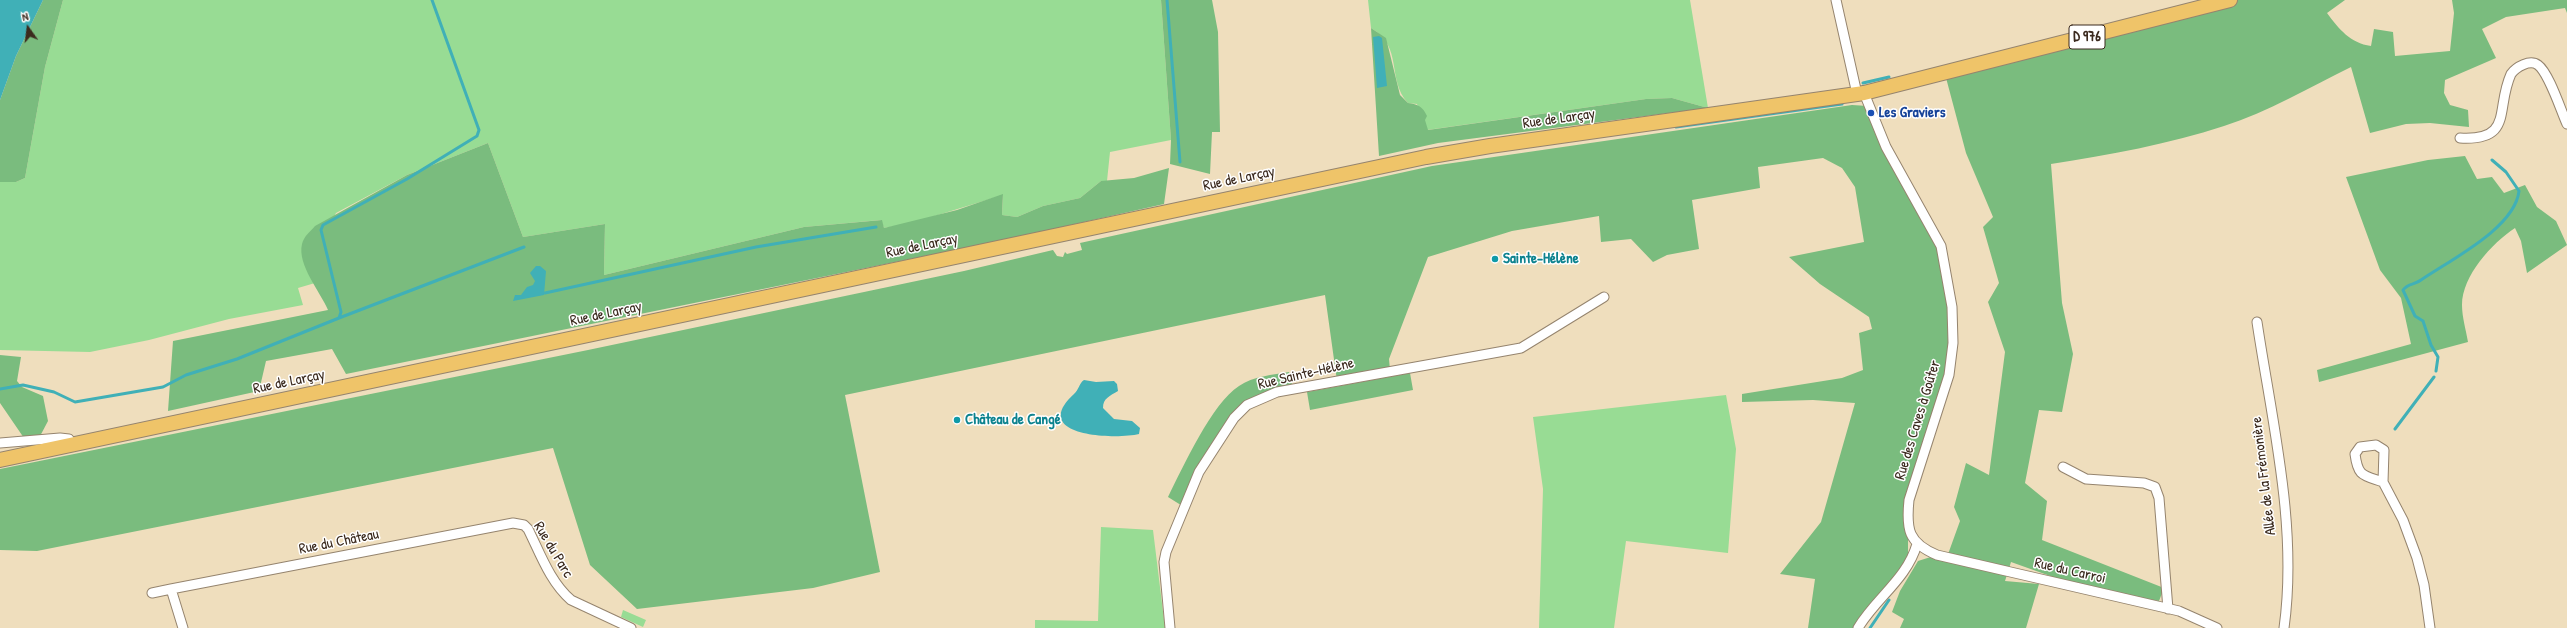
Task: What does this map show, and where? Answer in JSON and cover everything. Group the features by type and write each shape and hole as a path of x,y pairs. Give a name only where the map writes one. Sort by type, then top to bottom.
{"main road":[{"name":"D 976","path":"1861,94 1945,74 2230,0"},
{"name":"Rue de Larçay","path":"0,460 1426,158 1490,146 1861,94"}],"street":[{"name":"Rue des Caves à Goûter","path":"1836,0 1861,94 1886,147 1941,246 1948,281 1953,327 1949,375 1909,500 1908,526 1917,544"},
{"path":"2460,138 2482,138 2493,133 2498,124 2511,74 2517,68 2530,63 2536,64 2543,72 2567,124"},
{"name":"Rue Sainte-Hélène","path":"1170,628 1164,562 1166,552 1199,472 1234,418 1244,408 1254,401 1277,392 1521,348 1604,297"},
{"name":"Allée de la Frémonière","path":"2257,322 2282,493 2288,590 2284,628"},
{"path":"0,443 60,438 69,439 72,445"},
{"path":"2064,467 2086,479 2144,483 2155,487 2159,498 2168,609"},
{"path":"2383,482 2403,520 2417,558 2424,585 2430,628"},
{"name":"Rue du Château","path":"152,593 513,523"},
{"name":"Rue du Parc","path":"513,523 519,523 528,529 549,572 563,593 571,600 613,625 631,628"},
{"path":"1858,628 1866,614 1897,583 1914,553 1917,544"},
{"name":"Rue du Carroi","path":"1917,544 1924,550 1947,558 2168,609 2196,617 2217,628"},
{"path":"171,589 182,628"}],"green space":[{"path":"43,0 63,0 45,67 25,178 16,182 0,182 0,100 16,56"},
{"path":"63,0 1161,0 1171,140 1110,152 1107,181 1101,181 1080,198 1043,206 1017,217 1002,215 1003,195 912,223 884,228 881,220 804,227 604,275 605,224 523,237 488,143 407,175 336,213 306,267 315,283 298,288 303,305 229,319 149,340 90,352 0,350 0,182 16,182 25,178 45,67"},
{"path":"1161,0 1212,0 1218,32 1220,132 1212,132 1210,174 1170,164 1171,140"},
{"path":"1368,0 1690,0 1708,108 1672,98 1646,99 1427,130 1417,104 1408,103 1401,94 1388,44 1371,28"},
{"path":"2230,0 2345,0 2327,13 2336,24 2357,42 2371,46 2374,29 2393,32 2395,56 2450,51 2454,13 2452,0 2567,0 2567,13 2565,8 2506,17 2482,29 2496,58 2445,80 2444,93 2450,105 2468,110 2469,127 2430,123 2406,124 2370,133 2351,67 2257,114 2224,126 2139,148 2051,164 2062,303 2073,354 2062,412 2039,410 2025,483 2047,501 2042,540 2164,588 2159,601 2084,588 2011,562 2005,581 2039,584 2026,628 1900,628 1904,619 1892,612 1900,591 1918,561 1937,555 1947,557 1960,521 1954,507 1966,463 1989,475 2005,352 1988,302 1999,283 1983,227 1993,217 1966,153 1945,74"},
{"path":"1371,28 1386,38 1400,95 1408,103 1415,104 1424,110 1427,116 1425,120 1428,130 1646,99 1672,98 1708,108 1438,143 1379,156"},
{"path":"1852,105 1868,106 1941,246 1952,307 1949,375 1913,486 1908,526 1908,562 1858,628 1808,628 1815,579 1780,574 1821,522 1855,403 1813,400 1742,402 1742,394 1842,378 1863,370 1859,333 1872,329 1869,317 1820,284 1789,257 1864,242 1855,187 1842,168 1823,158 1758,167 1760,188 1692,200 1699,249 1667,255 1653,262 1631,239 1601,242 1599,216 1512,231 1428,257 1389,359 1390,370 1337,381 1325,295 845,395 880,572 813,588 637,609 590,565 553,448 37,551 0,550 0,469 588,350 964,271 1053,250 1057,256 1063,257 1065,252 1067,254 1082,250 1080,243 1432,166"},
{"path":"488,143 523,237 605,224 604,275 804,227 882,220 884,228 957,210 1003,194 1002,215 1017,217 1043,206 1080,198 1101,181 1134,178 1169,168 1164,204 1013,238 346,374 332,349 266,361 259,391 168,411 173,341 328,310 310,278 303,260 301,252 302,244 307,234 315,226 407,175"},
{"path":"2465,156 2477,179 2492,177 2504,193 2525,185 2537,207 2556,221 2567,245 2527,273 2521,241 2515,228 2506,234 2488,251 2480,261 2467,283 2463,294 2462,305 2463,319 2468,342 2319,382 2317,370 2411,344 2401,298 2380,270 2346,177 2428,160"},
{"path":"0,355 21,357 17,381 22,387 43,396 48,421 38,440 26,441 0,403"},
{"path":"1289,372 1293,389 1240,410 1184,507 1168,497 1199,437 1219,406 1229,394 1250,380 1263,376"},
{"path":"1410,373 1413,390 1310,410 1307,392"},
{"path":"1726,395 1736,449 1728,553 1626,541 1614,628 1539,628 1543,489 1533,417"},
{"path":"1101,527 1153,530 1165,628 1035,628 1035,620 1098,621"},
{"path":"623,610 646,620 643,627 621,617"}],"water":[{"path":"0,0 43,0 16,56 0,100"},
{"path":"1379,36 1382,38 1387,86 1377,88 1373,37"},
{"path":"536,266 540,266 546,271 544,295 513,301 515,295 521,295 527,287 533,285 535,281 530,273"},
{"path":"1084,380 1096,382 1114,381 1117,384 1118,391 1104,402 1103,408 1114,419 1132,421 1140,428 1139,434 1127,436 1095,435 1080,432 1068,427 1061,419 1063,408"}],"waterway":[{"path":"0,389 23,385 54,392 75,402 163,387 186,375 237,359 339,318 341,312 321,230 323,225 407,179 477,136 479,130 432,0"},
{"path":"1167,0 1180,162"},
{"path":"1863,83 1889,77"},
{"path":"1676,127 1842,104"},
{"path":"2436,371 2438,357 2431,345 2423,321 2415,316 2403,290 2407,286 2419,282 2479,242 2506,218 2515,205 2519,191 2506,172 2492,160"},
{"path":"545,293 756,247 876,227"},
{"path":"339,318 524,247"},
{"path":"2395,429 2434,377"},
{"path":"1870,628 1889,600"}],"place":[{"name":"Les Graviers","path":"1871,113"},
{"name":"Sainte-Hélène","path":"1495,259"},
{"name":"Château de Cangé","path":"957,420"}]}
